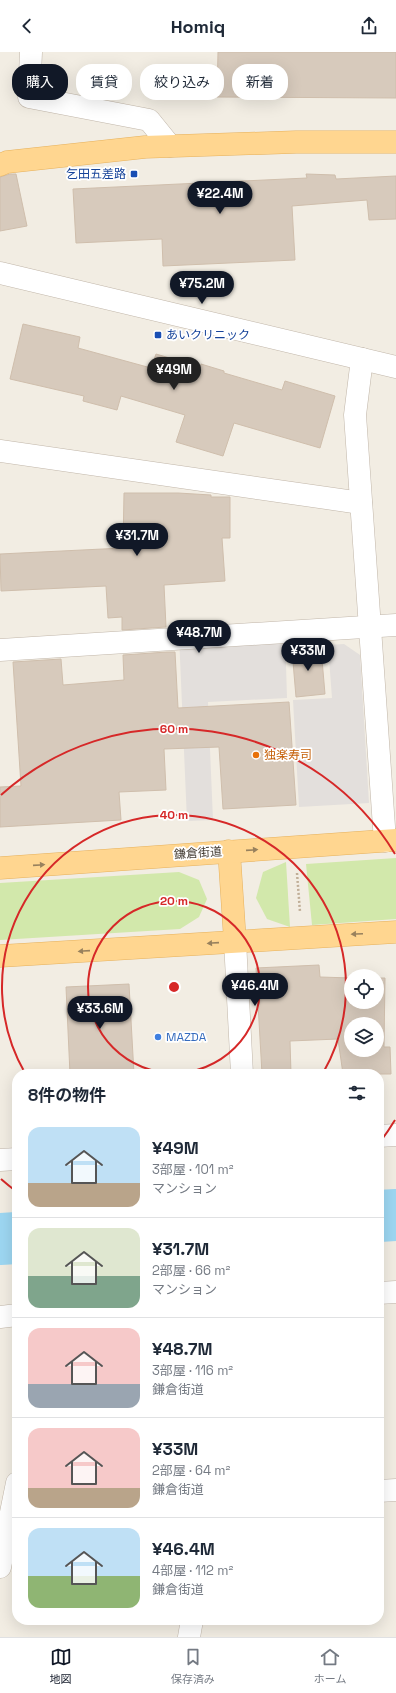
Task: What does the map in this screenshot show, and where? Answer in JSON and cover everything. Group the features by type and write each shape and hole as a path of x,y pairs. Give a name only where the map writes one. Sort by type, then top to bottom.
{"main road":[{"path":"0,165 7,162 145,147 296,142 396,142"},
{"name":"鎌倉街道","path":"0,868 391,840"},
{"path":"230,851 235,941"},
{"path":"0,956 396,932"}],"street":[{"path":"31,52 29,96 149,120 170,146"},
{"path":"0,273 396,367"},
{"path":"362,360 355,415 370,626 391,840"},
{"path":"0,451 361,503"},
{"path":"0,650 396,625"},
{"path":"235,941 242,1069"},
{"path":"384,1136 396,1135"},
{"path":"0,1160 12,1159"},
{"path":"384,1293 396,1292"},
{"path":"0,1317 12,1316"},
{"path":"384,1491 396,1490"},
{"path":"0,1567 12,1502"},
{"path":"189,1637 191,1625"}],"path":[{"path":"297,866 300,915"}],"green space":[{"path":"396,858 396,919 312,925 306,864"},
{"path":"286,862 290,927 267,919 256,898 263,872"},
{"path":"179,872 199,880 207,899 199,917 180,929 0,940 0,883"}],"shaded area":[{"path":"285,631 287,698 208,702 213,820 187,821 179,635"},
{"path":"344,644 360,655 369,803 299,807 293,700 332,698 328,645"}],"building":[{"path":"218,52 396,52 396,98 288,97 288,64 232,64 232,97 224,97 224,64 218,64"},
{"path":"16,174 27,226 0,231 0,177"},
{"path":"306,174 335,175 336,179 396,176 396,219 369,220 367,200 292,206 295,260 163,266 162,239 76,243 73,189 307,178"},
{"path":"23,324 80,337 78,348 151,368 156,354 200,367 201,364 224,371 224,373 282,390 285,381 335,396 320,448 234,423 223,456 176,442 185,415 121,396 117,410 83,401 84,396 10,379"},
{"path":"124,493 178,493 211,495 211,497 230,497 230,538 222,538 225,581 164,585 166,627 122,630 122,617 108,618 106,586 1,591 0,554 123,548"},
{"path":"321,648 325,694 296,697 292,650"},
{"path":"175,652 178,708 289,702 296,805 223,809 219,747 164,749 166,790 119,792 121,820 0,827 0,787 21,786 13,662 61,659 63,685 124,680 123,655"},
{"path":"319,965 320,977 344,978 344,1009 384,1009 385,978 384,1047 390,1047 391,1074 384,1074 384,1069 342,1069 338,1039 290,1041 291,1069 262,1069 256,968"},
{"path":"129,984 134,1069 70,1069 66,987"}],"waterway":[{"path":"384,1216 396,1215"},
{"path":"0,1239 12,1238"}],"place":[{"name":"乞田五差路","path":"134,174"},
{"name":"あいクリニック","path":"158,335"},
{"name":"独楽寿司","path":"256,755"},
{"name":"MAZDA","path":"158,1037"}]}
